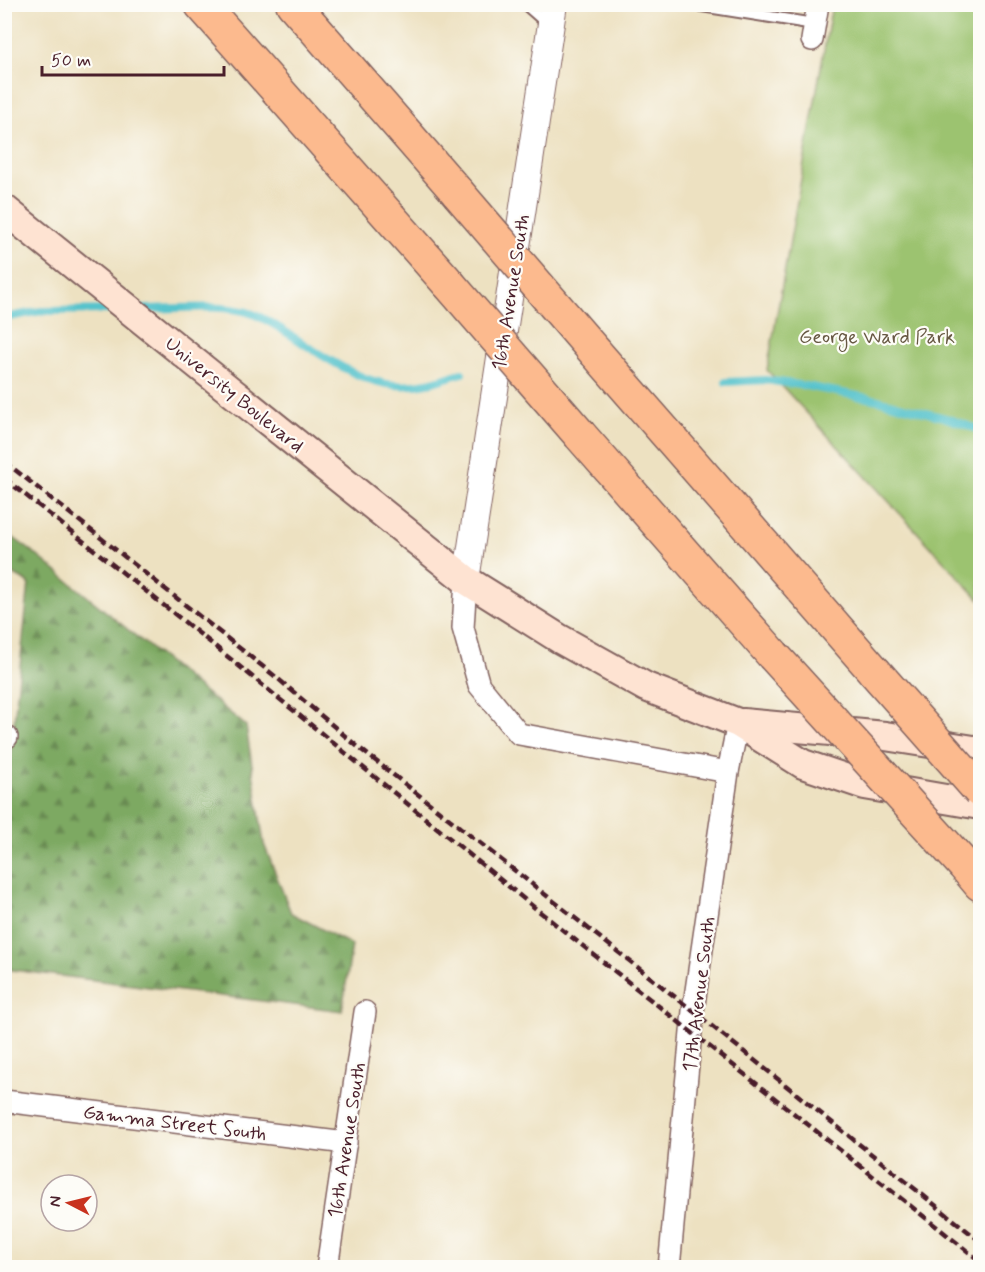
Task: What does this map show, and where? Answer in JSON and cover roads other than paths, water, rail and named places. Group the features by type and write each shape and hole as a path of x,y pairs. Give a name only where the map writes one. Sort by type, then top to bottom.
{"highway":[{"path":"201,4 449,284 772,655 972,874"},
{"path":"293,4 981,791"}],"main road":[{"name":"University Boulevard","path":"4,209 466,580 560,639 646,687 738,723"},
{"path":"738,723 885,736 981,751"},
{"path":"738,723 803,764 865,785 981,805"}],"street":[{"name":"16th Avenue South","path":"466,580 552,15"},
{"path":"466,580 463,628 479,685 519,734 728,772"},
{"name":"17th Avenue South","path":"669,1268 693,1011 728,772 738,723"},
{"name":"16th Avenue South","path":"327,1268 365,1012"},
{"name":"Gamma Street South","path":"4,1101 346,1143"}],"lane":[{"path":"525,4 552,15"},
{"path":"689,4 815,23"}],"waterway":[{"path":"143,309 199,307 253,314 347,370 377,382 409,385 431,382 462,373"},
{"path":"4,318 41,311 116,310"},
{"path":"726,382 766,380 806,386 878,400 946,418 980,430"}],"railway":[{"path":"4,461 276,677 358,747 980,1241"},
{"path":"4,478 211,643 535,908 980,1261"}],"park label":[{"name":"George Ward Park","path":"877,336"}]}
